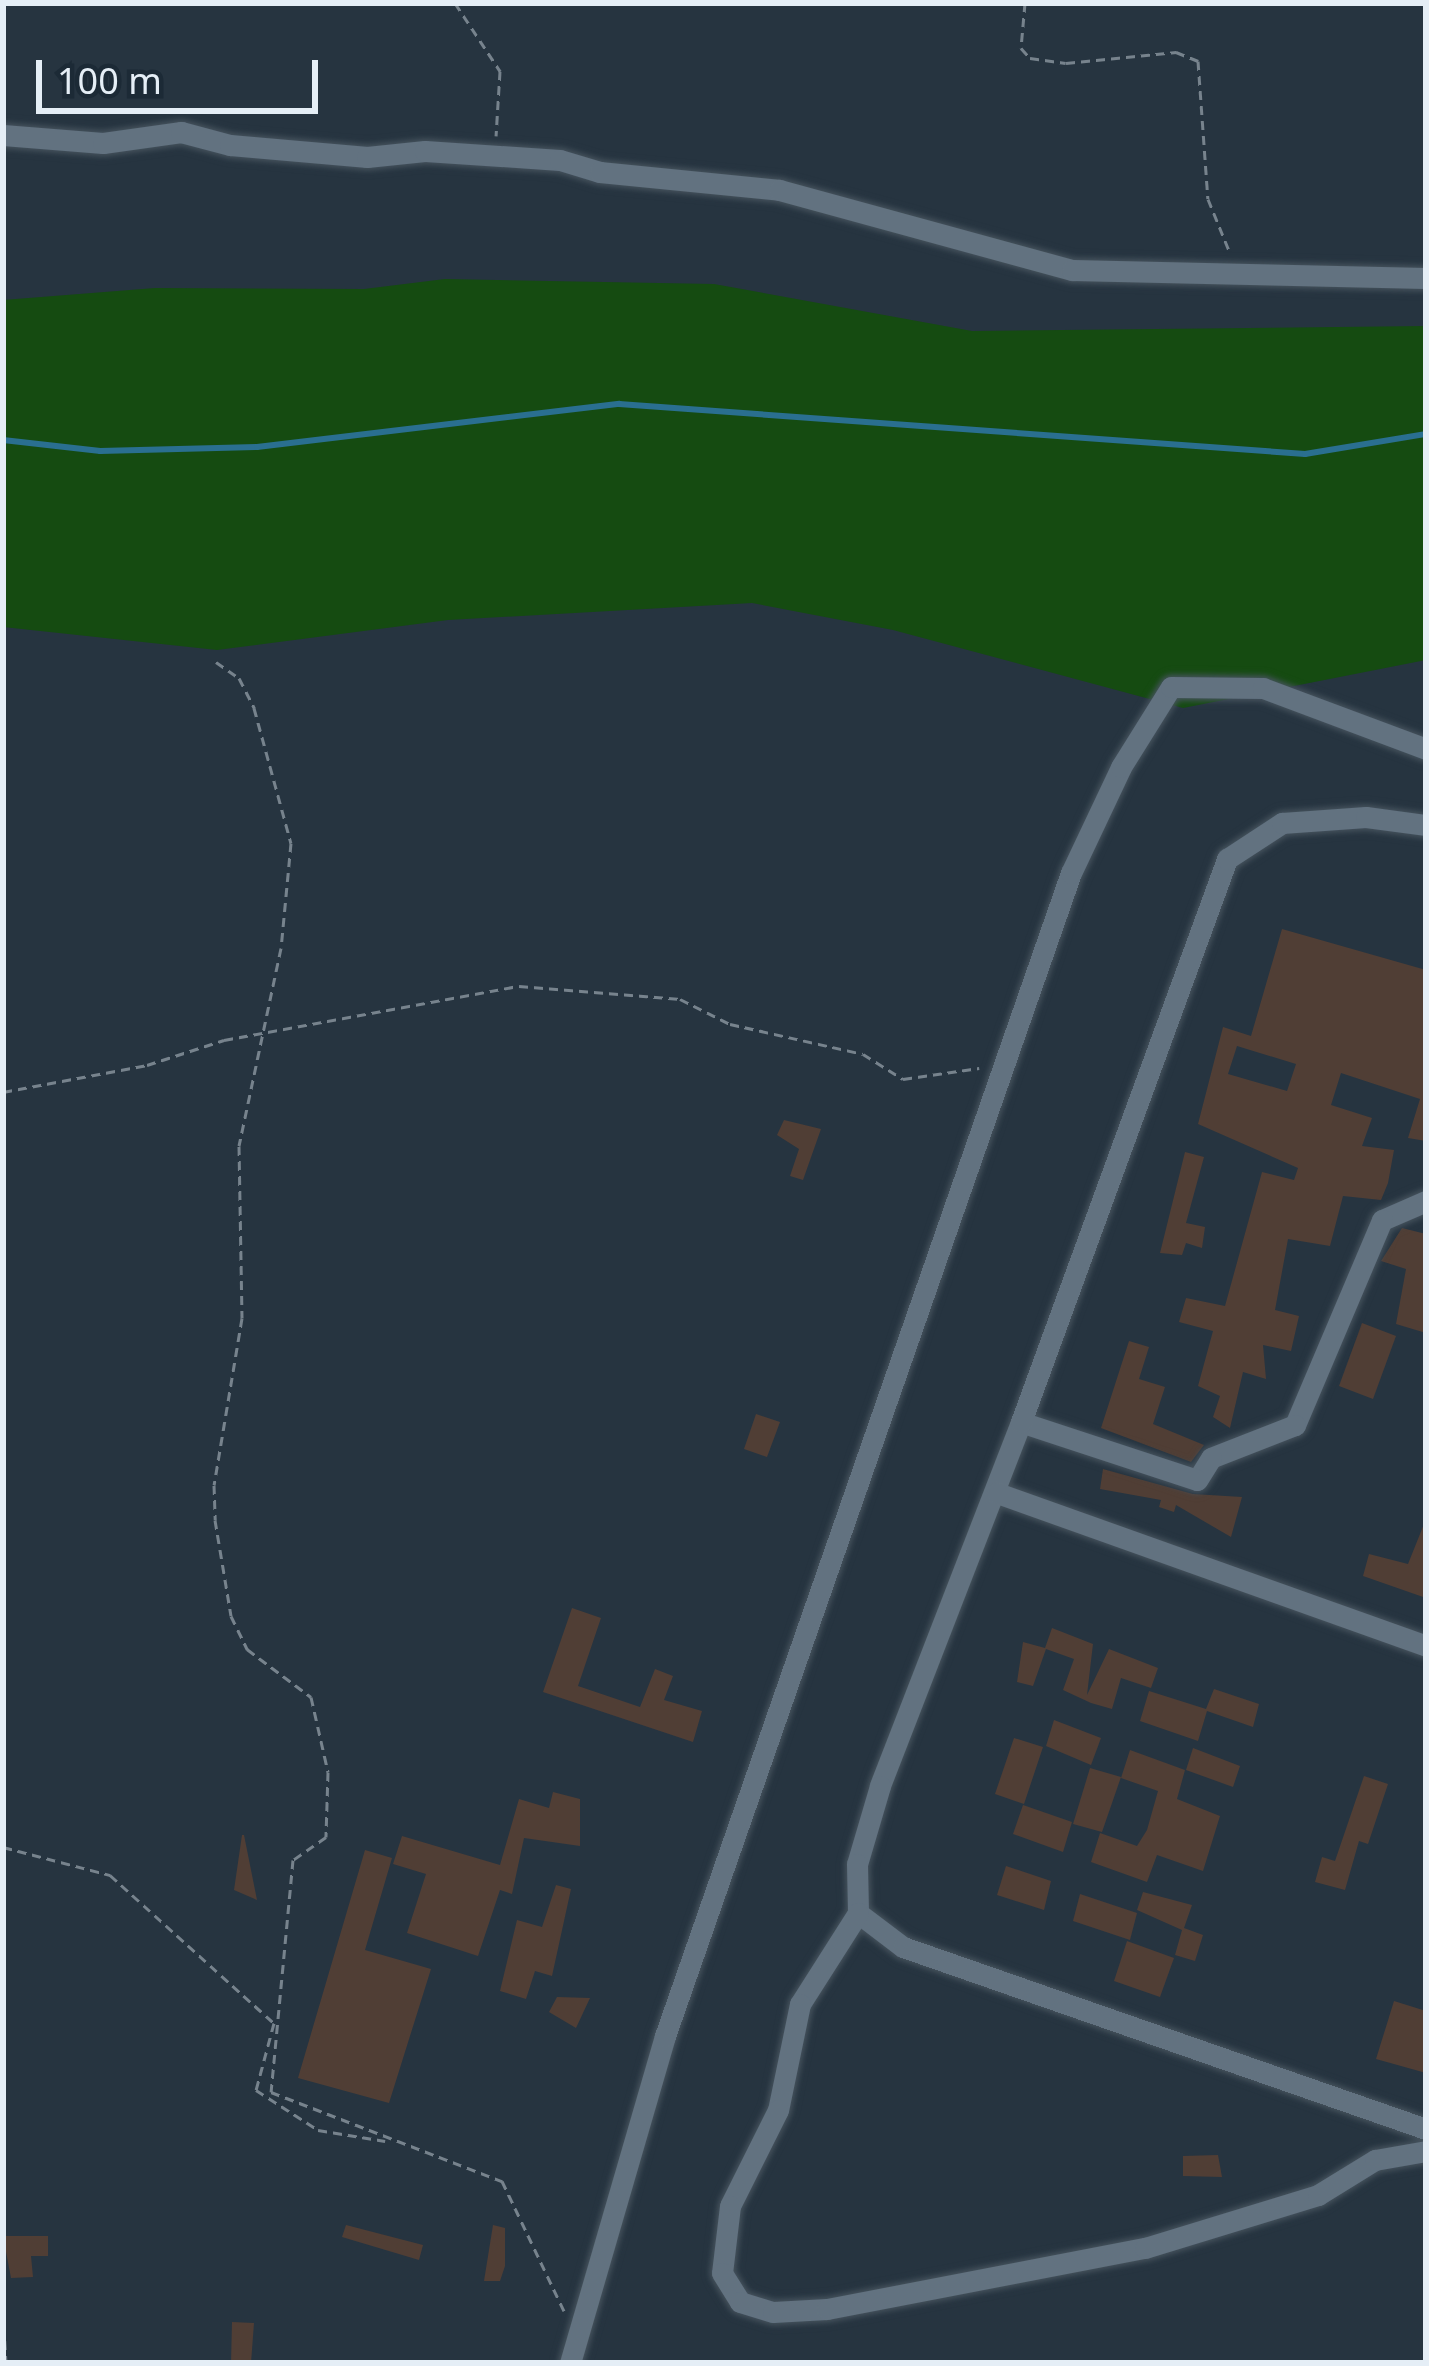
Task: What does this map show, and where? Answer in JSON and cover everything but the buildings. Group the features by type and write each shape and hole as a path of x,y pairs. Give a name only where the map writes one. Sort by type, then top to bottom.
{"street":[{"path":"3,135 103,143 181,132 230,145 367,157 494,155 779,190 1072,270 1426,278"},
{"path":"570,2363 665,2036 1071,873 1121,766 1171,687 1263,688 1426,749"},
{"path":"1426,825 1366,817 1282,823 1227,859 997,1493 880,1786 857,1864 858,1912 800,2004 778,2110 730,2206 722,2272 740,2302 773,2312 827,2309 1145,2248 1318,2194 1375,2160 1426,2151"},
{"path":"1021,1422 1197,1480 1211,1458 1294,1425 1382,1220 1426,1202"},
{"path":"997,1493 1426,1646"},
{"path":"858,1912 903,1947 1426,2129"}],"path":[{"path":"455,3 500,71 494,155"},
{"path":"1024,3 1021,48 1044,63 1176,52 1198,61 1208,199 1238,271"},
{"path":"216,662 239,678 254,708 291,843 263,1034 239,1146 242,1318 214,1485 215,1520 231,1616 247,1649 311,1697 328,1772 326,1837 293,1860 271,2092 502,2181 577,2341"},
{"path":"3,1092 263,1034 519,986 680,999 730,1024 863,1054 903,1079 1004,1063"},
{"path":"3,1847 110,1875 274,2023 256,2090 318,2130 393,2142"},
{"path":"3,2311 6,2363"}],"green space":[{"path":"445,279 714,284 972,331 1426,326 1426,660 1183,708 893,630 752,603 448,620 217,650 3,627 3,300 155,288 364,289"}],"waterway":[{"path":"3,440 100,451 257,447 619,404 1305,454 1426,434"}]}
